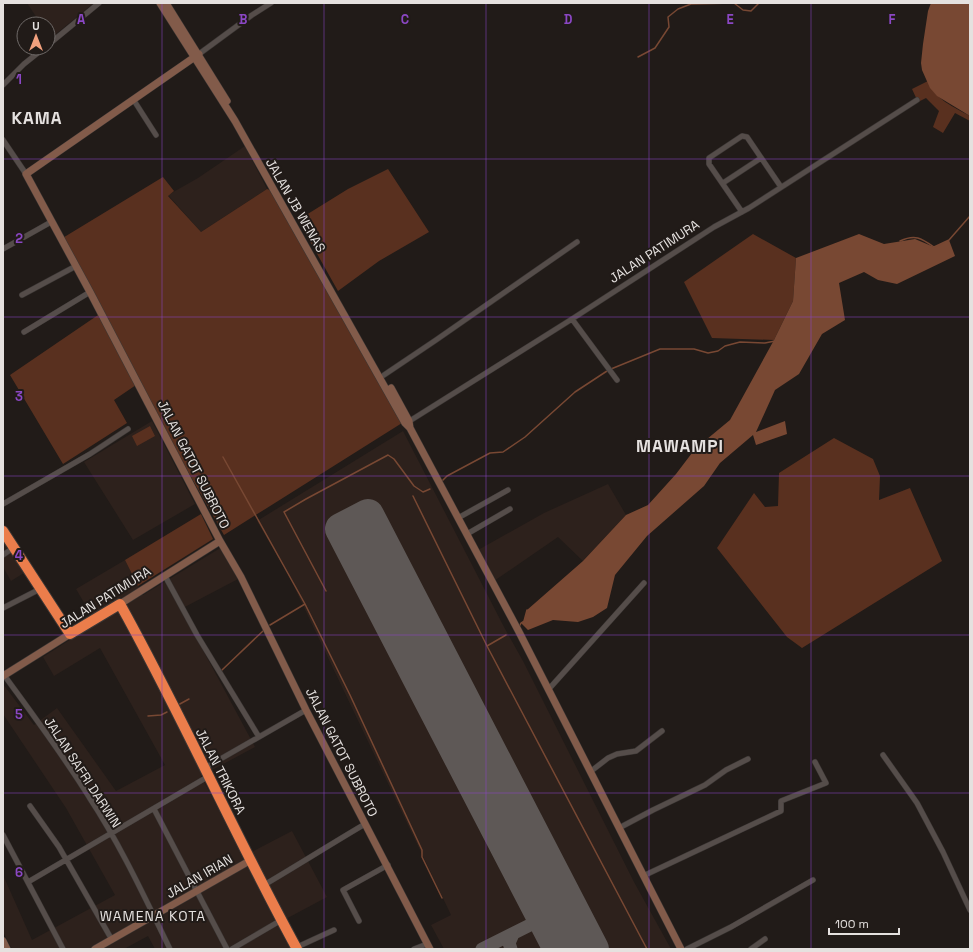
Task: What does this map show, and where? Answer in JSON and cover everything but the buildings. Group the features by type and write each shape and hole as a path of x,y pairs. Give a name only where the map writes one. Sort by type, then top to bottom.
{"highway":[{"path":"3,531 70,634"},
{"name":"JALAN PATIMURA","path":"70,634 118,605"},
{"name":"JALAN TRIKORA","path":"118,605 227,818 264,885 295,948"},
{"name":"JALAN TRIKORA","path":"250,861 278,922 295,948"}],"main road":[{"name":"JALAN JB WENAS","path":"160,3 196,55"},
{"name":"JALAN JB WENAS","path":"166,3 259,160 408,424"},
{"path":"26,174 196,55"},
{"name":"JALAN GATOT SUBROTO","path":"26,174 241,577 306,710 429,946"},
{"name":"JALAN JB WENAS","path":"332,289 384,375 408,424"},
{"path":"408,424 467,534 681,949"},
{"name":"JALAN PATIMURA","path":"118,605 220,540"},
{"name":"JALAN PATIMURA","path":"4,675 70,634"},
{"name":"JALAN IRIAN","path":"95,949 250,861"},
{"path":"3,941 7,949"}],"street":[{"path":"56,38 99,3"},
{"path":"196,55 271,3"},
{"path":"3,85 34,56"},
{"path":"133,99 156,135"},
{"name":"JALAN PATIMURA","path":"408,424 714,227 742,212 918,100"},
{"path":"742,212 709,164 709,158 742,136 747,137 781,187"},
{"path":"3,140 26,174"},
{"path":"723,183 761,158"},
{"path":"3,249 51,222"},
{"path":"384,375 577,242"},
{"path":"22,295 76,266"},
{"path":"24,332 90,292"},
{"path":"572,319 617,380"},
{"path":"3,504 90,454 128,429"},
{"path":"458,518 508,490"},
{"path":"467,534 510,509"},
{"path":"3,555 13,548"},
{"path":"165,576 197,634 259,737"},
{"path":"548,690 644,584"},
{"path":"3,608 40,589"},
{"name":"JALAN SAFRI DARWIN","path":"4,675 89,796 111,833 170,949"},
{"path":"28,882 154,809 259,737 306,710"},
{"path":"590,772 608,758 617,754 636,751 662,731"},
{"path":"883,756 917,803 970,910"},
{"path":"619,828 705,785 726,770 748,759"},
{"path":"643,876 781,811 781,801 826,783 815,762"},
{"path":"30,806 60,847 112,940"},
{"path":"154,809 198,891 226,949"},
{"path":"264,885 365,824"},
{"path":"3,835 63,949"},
{"path":"359,921 343,890 388,865"},
{"path":"687,949 731,927 813,880"},
{"path":"232,949 278,922"},
{"path":"295,948 334,930"},
{"path":"751,949 765,939"},
{"path":"414,949 429,946"}],"shaded area":[{"path":"27,3 94,3 56,34 56,16 36,16"},
{"path":"931,3 970,3 970,116 937,96 930,88 922,70 921,63 923,44 928,11"},
{"path":"928,81 935,93 940,98 951,106 970,116 970,121 955,113 943,133 933,127 939,111 926,98 918,102 912,89"},
{"path":"245,146 267,189 201,232 168,195 198,178"},
{"path":"388,169 429,232 379,261 338,291 298,220 348,189"},
{"path":"163,177 174,191 168,196 201,232 267,189 270,190 402,423 224,535 175,449 136,385 114,400 127,423 63,464 10,375 101,313 61,239"},
{"path":"753,234 796,258 793,301 774,340 712,338 684,282"},
{"path":"859,234 884,244 915,239 934,247 949,240 955,256 897,284 878,280 864,272 839,283 845,320 822,334 799,374 775,390 756,432 785,421 787,434 756,445 753,435 720,463 704,486 647,536 615,575 607,608 593,617 578,622 553,620 528,630 521,623 524,621 527,610 583,561 626,515 648,505 676,474 695,449 730,420 774,340 793,301 796,258"},
{"path":"152,421 195,504 133,540 84,462"},
{"path":"150,426 155,436 137,446 132,436"},
{"path":"403,431 523,661 634,882 671,949 444,949 431,925 451,915 289,576 257,521"},
{"path":"834,438 873,459 880,476 879,500 910,488 942,561 802,648 787,637 717,548 754,493 765,507 778,506 779,473"},
{"path":"608,484 626,515 583,561 558,537 494,581 478,550 544,513"},
{"path":"201,514 213,539 138,586 125,560"},
{"path":"3,536 27,571 11,581 3,567"},
{"path":"222,547 240,578 181,609 255,747 201,776 244,856 292,831 327,897 282,921 296,949 155,949 148,936 124,949 12,949 3,932 3,875 32,940 115,895 66,808 3,714 3,684 34,725 57,708 116,791 165,765 100,648 54,676 43,657 96,623 76,589 125,560 143,595"}],"waterway":[{"path":"638,57 655,48 669,27 668,17 678,9 691,4 734,3 743,10 751,11 759,3 762,3"},
{"path":"900,241 914,237 925,241 934,247 949,240 970,216"},
{"path":"611,369 660,349 694,349 708,353 718,351 725,346 740,342 765,343 775,341"},
{"path":"442,481 447,476 490,453 503,452 525,437 575,392 607,371"},
{"path":"326,591 284,512 388,455 394,459 414,486 423,492 430,489"},
{"path":"223,457 305,604 350,695 422,850 422,857 442,898"},
{"path":"413,496 487,646 647,949"},
{"path":"270,625 305,604"},
{"path":"519,627 524,621 527,610"},
{"path":"222,670 263,631"},
{"path":"487,646 506,635"},
{"path":"178,705 189,699"},
{"path":"148,716 161,715 167,712"}],"taxiway":[{"path":"482,949 556,912"},
{"path":"511,949 509,943 513,934"},
{"path":"560,949 572,943"}],"runway":[{"path":"559,949 341,529 368,515 593,949"}],"district":[{"name":"KAMA","path":"37,118"},
{"name":"MAWAMPI","path":"680,446"},
{"name":"WAMENA KOTA","path":"153,916"}]}
